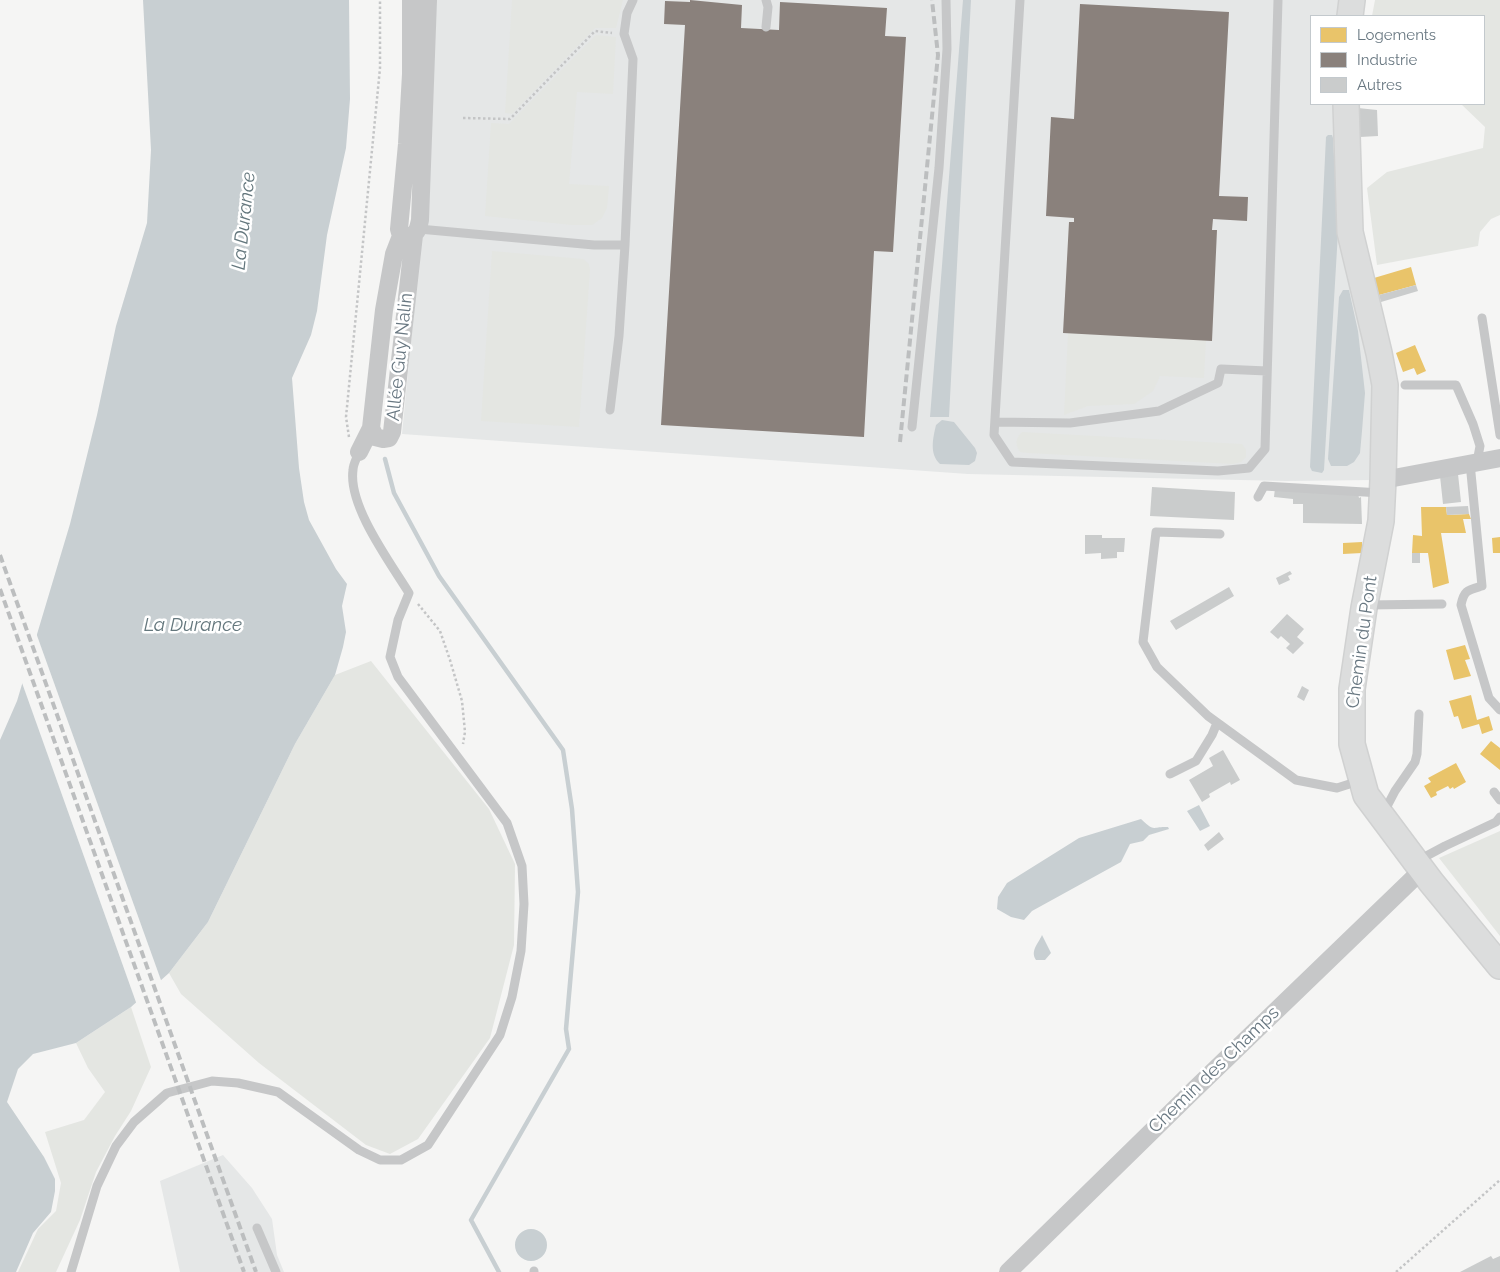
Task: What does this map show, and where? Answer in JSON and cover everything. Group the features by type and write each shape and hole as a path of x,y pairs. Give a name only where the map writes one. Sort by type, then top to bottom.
{"street":[{"name":"Allée Guy Nalin","path":"410,0 411,74 408,136 399,229 411,234"},
{"name":"Allée Guy Nalin","path":"359,452 371,428 384,310 394,254 420,220 428,0"},
{"path":"1350,15 1352,0"},
{"name":"Chemin du Pont","path":"1346,105 1350,232 1385,385 1383,487 1380,521 1364,606 1352,689 1352,744 1366,795 1419,866 1500,966"},
{"path":"1383,487 1474,462 1500,458"},
{"name":"Chemin des Champs","path":"1008,1272 1419,866"}],"lane":[{"path":"610,410 619,336 625,245 633,59 624,34 627,13 634,0"},
{"path":"766,0 768,7 766,26"},
{"path":"912,427 939,168 948,48 946,0"},
{"path":"1020,0 994,435 1012,462 1218,471 1249,468 1265,449 1278,0"},
{"path":"411,234 594,245 625,245"},
{"path":"1482,318 1500,435"},
{"path":"995,422 1070,423 1159,411 1218,383 1221,369 1267,371"},
{"path":"1405,385 1456,385 1473,424 1480,446 1474,462 1482,586 1468,590 1463,596 1461,605 1489,698 1500,710"},
{"path":"71,1272 97,1186 116,1146 134,1122 167,1094 212,1081 238,1083 278,1092 359,1150 380,1160 401,1160 428,1145 500,1035 512,997 521,951 524,904 522,866 507,823 398,677 390,657 398,620 409,593 363,517 354,492 353,470 359,452"},
{"path":"1258,497 1264,486 1383,487"},
{"path":"1220,534 1156,532 1143,642 1157,667 1208,716 1296,780 1338,788 1362,780"},
{"path":"1364,606 1442,604"},
{"path":"1381,817 1418,754 1419,714"},
{"path":"1170,774 1196,761 1217,723"},
{"path":"1494,792 1500,800"},
{"path":"1419,866 1445,846 1496,822 1500,817"},
{"path":"257,1228 276,1272"}],"path":[{"path":"353,470 346,417 380,68 380,0"},
{"path":"464,118 510,119 595,31 624,34"},
{"path":"409,593 440,631 450,660 462,701 465,732 460,760"},
{"path":"1396,1272 1500,1180"}],"shaded area":[{"path":"427,0 1342,0 1341,15 1310,15 1310,105 1340,105 1377,380 1372,480 1286,481 968,474 402,434 432,127"},
{"path":"512,0 623,0 616,28 595,28 512,114 505,113"},
{"path":"1375,0 1500,0 1500,215 1491,219 1480,232 1478,246 1377,265 1367,188 1387,172 1483,148 1485,127 1462,105 1485,105 1485,15 1372,15"},
{"path":"596,35 616,37 613,94 577,92 569,184 609,186 607,208 602,218 592,225 572,225 485,216 491,123 509,124"},
{"path":"492,251 583,259 589,264 579,427 481,421"},
{"path":"1068,333 1206,340 1204,378 1160,376 1153,391 1134,404 1088,406 1064,415"},
{"path":"1022,432 1242,444 1246,450 1246,457 1241,462 1233,464 1028,453 1020,452 1017,446 1017,439"},
{"path":"371,661 489,809 515,864 514,945 490,1038 418,1139 390,1154 366,1145 259,1063 181,994 169,973 208,922 295,744 335,675"},
{"path":"1500,831 1500,936 1439,858"},
{"path":"131,1007 151,1067 131,1111 96,1172 80,1220 56,1272 18,1272 38,1229 56,1211 61,1183 45,1132 84,1120 105,1092 88,1068 76,1043"},
{"path":"223,1155 252,1188 272,1219 277,1255 284,1272 180,1272 160,1181"}],"water":[{"name":"La Durance","path":"143,0 349,0 350,99 346,148 327,235 317,311 311,335 292,378 299,468 304,502 309,520 336,569 347,584 342,606 346,632 335,675 295,744 208,922 169,973 131,1007 76,1043 33,1054 18,1069 7,1102 44,1157 55,1179 55,1191 51,1212 33,1233 16,1272 0,1272 0,740 17,701 70,524 97,415 116,326 147,223 151,150"},
{"path":"963,0 971,0 949,417 930,417"},
{"path":"1332,135 1333,138 1338,232 1324,470 1322,473 1312,471 1310,467 1326,137"},
{"path":"1343,290 1349,290 1358,331 1365,393 1360,453 1354,462 1347,466 1331,466 1328,459 1339,297"},
{"path":"942,420 954,422 975,448 977,453 975,461 969,465 940,464 934,456 933,440 936,425"},
{"path":"1199,805 1210,826 1200,831 1187,811"},
{"path":"1141,819 1154,828 1168,827 1169,829 1149,835 1143,841 1130,844 1121,862 1032,911 1024,920 1011,917 997,909 998,897 1007,883 1079,838"},
{"path":"1042,935 1051,953 1045,960 1036,960 1034,951"},
{"path":"531,1229 542,1234 547,1245 542,1256 531,1261 520,1256 515,1245 520,1234"}],"pier":[{"path":"35,630 162,983 137,1005 21,680"}],"building: Logements":[{"path":"1411,267 1416,285 1379,295 1374,278"},
{"path":"1415,345 1426,371 1417,375 1414,368 1403,372 1396,353"},
{"path":"1421,507 1446,507 1447,515 1469,514 1471,519 1463,519 1466,533 1441,533 1449,583 1433,588 1428,553 1412,553 1413,535 1422,536"},
{"path":"1500,537 1500,553 1493,553 1492,538"},
{"path":"1362,542 1362,553 1343,554 1343,543"},
{"path":"1465,645 1470,659 1465,660 1471,676 1454,680 1446,650"},
{"path":"1471,695 1477,720 1489,716 1493,730 1482,734 1479,724 1462,729 1458,716 1454,717 1449,701"},
{"path":"1491,741 1500,748 1500,770 1480,754"},
{"path":"1456,763 1466,782 1454,789 1453,787 1450,789 1448,786 1436,792 1437,795 1431,798 1424,786 1431,782 1428,778"}],"building: Industrie":[{"path":"690,0 742,5 741,28 779,30 780,2 887,8 885,36 906,37 893,252 874,251 864,437 661,425 685,25 664,24 665,1 690,2"},
{"path":"1080,4 1229,12 1219,196 1248,197 1247,221 1213,219 1212,230 1217,230 1212,341 1063,333 1069,222 1074,222 1074,218 1046,216 1051,117 1074,119"}],"building: Autres":[{"path":"1358,108 1377,110 1378,136 1360,137"},
{"path":"1416,285 1418,291 1381,302 1379,295"},
{"path":"1458,474 1461,502 1443,504 1440,476"},
{"path":"1152,487 1235,492 1234,520 1150,516"},
{"path":"1275,488 1358,493 1359,498 1361,497 1362,524 1303,523 1303,504 1293,504 1293,499 1274,497"},
{"path":"1468,506 1469,514 1447,515 1446,507"},
{"path":"1085,535 1102,535 1102,538 1125,538 1124,552 1117,552 1117,558 1101,559 1101,553 1085,554"},
{"path":"1412,553 1420,553 1420,563 1412,563"},
{"path":"1290,571 1292,574 1288,576 1290,580 1279,585 1276,578"},
{"path":"1229,587 1234,596 1176,630 1170,621"},
{"path":"1287,614 1304,629 1297,637 1304,643 1293,654 1286,648 1290,644 1281,636 1278,639 1270,632"},
{"path":"1302,686 1309,690 1304,701 1297,697"},
{"path":"1223,750 1240,780 1231,785 1230,782 1209,794 1210,797 1202,802 1189,780 1213,766 1209,758"},
{"path":"1219,832 1224,839 1208,851 1204,845"},
{"path":"1491,1256 1493,1259 1500,1256 1500,1272 1460,1272"}],"waterway":[{"path":"385,459 394,493 439,576 563,750 572,809 578,892 566,1029 569,1049 471,1220 499,1272"}],"railway":[{"path":"900,442 938,55 932,0"},
{"path":"0,555 256,1272"},
{"path":"0,589 244,1272"}]}
